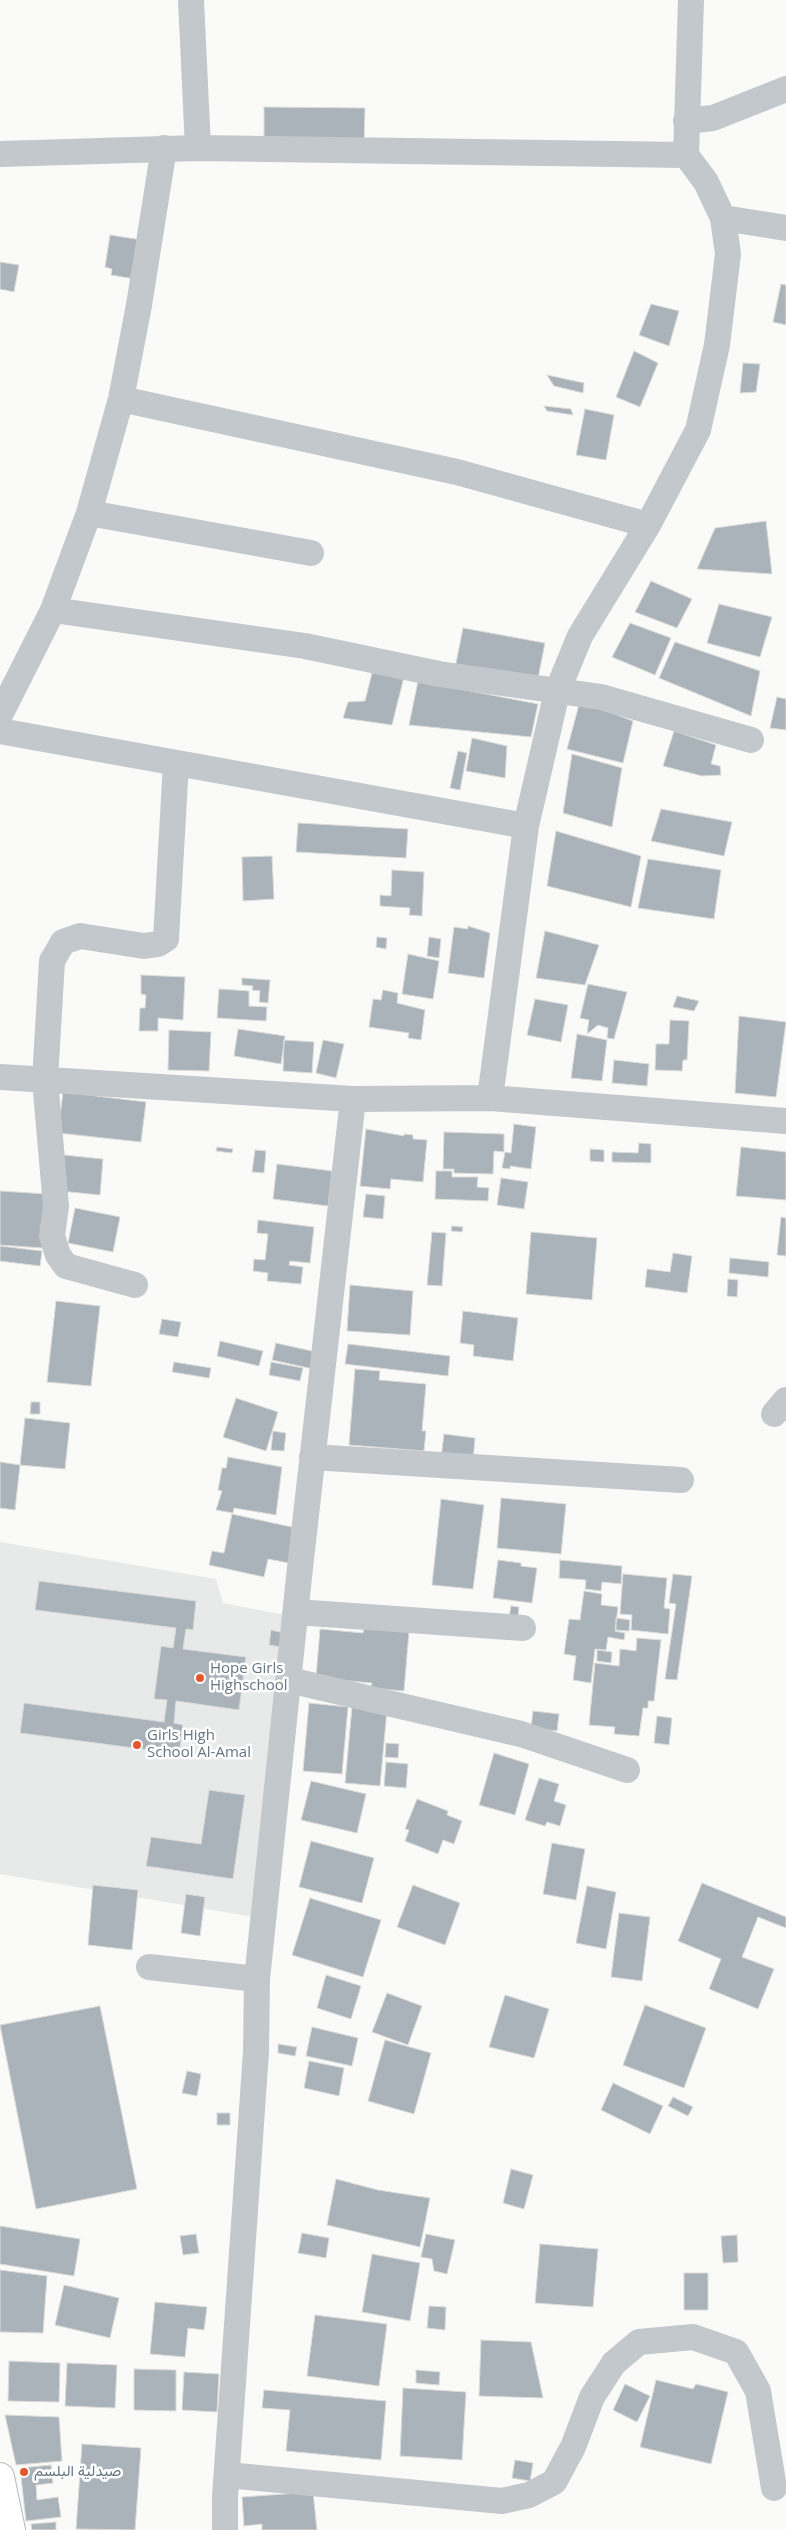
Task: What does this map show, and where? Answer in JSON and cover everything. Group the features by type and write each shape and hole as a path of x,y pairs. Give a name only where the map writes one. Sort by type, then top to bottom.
{"main road":[{"path":"0,2477 12,2530"}],"street":[{"path":"191,0 198,148"},
{"path":"490,1098 526,826 557,692 580,636 648,525 698,430 717,345 728,254 723,218 706,182 686,155 691,0"},
{"path":"686,121 712,118 786,89"},
{"path":"0,715 53,610 89,513 121,399 139,305 164,148"},
{"path":"0,154 198,148 686,155"},
{"path":"723,218 786,228"},
{"path":"121,399 457,472 648,525"},
{"path":"89,513 311,553"},
{"path":"53,610 305,646 439,674 601,697 750,740"},
{"path":"0,731 526,826"},
{"path":"135,1285 66,1266 58,1255 52,1236 56,1206 45,1080 52,962 63,942 80,936 144,946 158,944 166,939 176,763"},
{"path":"0,1077 353,1099 490,1098 786,1121"},
{"path":"225,2530 227,2475 256,2052 257,1979 290,1680 312,1456 353,1099"},
{"path":"312,1456 681,1480"},
{"path":"296,1612 522,1628"},
{"path":"290,1680 521,1734 627,1770"},
{"path":"149,1967 257,1979"},
{"path":"227,2475 502,2501 529,2495 554,2482 573,2447 592,2397 614,2363 639,2342 693,2336 736,2352 758,2390 774,2488"}],"shaded area":[{"name":"Girls High School Al-Amal","path":"0,1542 216,1579 223,1603 290,1616 254,1917 0,1874"}],"building":[{"path":"264,107 365,108 364,145 264,144"},
{"path":"110,235 142,240 135,279 111,275 112,269 105,267"},
{"path":"0,262 19,265 14,292 0,289"},
{"path":"781,284 786,285 786,325 773,322"},
{"path":"651,304 679,311 669,346 639,335"},
{"path":"634,351 658,363 640,407 616,397"},
{"path":"743,363 760,364 756,392 740,393"},
{"path":"547,375 584,383 583,393 554,386"},
{"path":"544,406 571,409 573,415 547,411"},
{"path":"585,409 614,415 606,460 576,455"},
{"path":"766,521 772,574 697,569 715,528"},
{"path":"651,581 692,599 677,628 635,612"},
{"path":"719,604 772,617 760,657 707,643"},
{"path":"630,623 671,638 655,675 612,657"},
{"path":"463,628 545,643 537,683 455,668"},
{"path":"675,642 760,671 751,716 659,678"},
{"path":"372,673 404,677 392,725 343,718 348,702 365,701"},
{"path":"418,681 538,704 531,737 409,725"},
{"path":"777,697 786,699 786,730 770,728"},
{"path":"580,701 633,721 623,763 567,749"},
{"path":"674,731 716,745 711,764 720,766 721,775 702,776 663,766"},
{"path":"472,738 507,746 505,778 466,771"},
{"path":"458,751 467,753 460,790 450,788"},
{"path":"572,754 622,768 612,827 563,813"},
{"path":"661,809 732,822 724,856 651,841"},
{"path":"298,823 408,829 406,858 296,852"},
{"path":"556,831 641,856 631,907 547,886"},
{"path":"272,856 274,899 243,901 242,857"},
{"path":"648,859 721,870 714,919 638,908"},
{"path":"392,870 424,872 422,916 409,915 410,908 380,906 380,895 391,896"},
{"path":"468,926 490,933 484,978 448,973 454,927 468,929"},
{"path":"545,931 599,945 585,985 536,978"},
{"path":"377,937 387,938 386,949 376,947"},
{"path":"429,937 441,939 439,958 427,956"},
{"path":"408,954 439,961 433,999 402,994"},
{"path":"141,975 185,977 183,1020 158,1018 158,1031 139,1031 140,1008 145,1008 146,995 141,994"},
{"path":"242,978 270,980 268,1003 259,1002 260,991 252,990 253,986 242,985"},
{"path":"588,984 627,992 614,1039 607,1038 608,1028 598,1025 587,1034 589,1020 580,1018"},
{"path":"219,989 249,991 249,1006 267,1007 266,1021 217,1018"},
{"path":"383,990 398,993 397,1003 425,1010 421,1040 408,1038 409,1033 369,1027 373,999 381,1000"},
{"path":"677,996 699,1001 694,1011 673,1007"},
{"path":"535,999 568,1005 561,1042 527,1035"},
{"path":"739,1016 786,1022 776,1097 735,1093"},
{"path":"670,1020 689,1021 687,1060 683,1060 682,1071 655,1070 656,1044 669,1044"},
{"path":"238,1029 285,1036 281,1064 234,1056"},
{"path":"169,1030 211,1032 209,1071 168,1070"},
{"path":"577,1034 607,1040 602,1081 571,1078"},
{"path":"284,1040 314,1042 312,1073 283,1071"},
{"path":"323,1040 344,1044 336,1078 316,1073"},
{"path":"614,1060 649,1064 647,1086 612,1083"},
{"path":"63,1092 146,1102 141,1142 58,1133"},
{"path":"514,1124 536,1127 531,1169 510,1166 510,1169 502,1168 505,1152 511,1153"},
{"path":"366,1129 404,1136 404,1134 413,1135 413,1139 427,1140 423,1182 391,1179 390,1189 360,1186"},
{"path":"444,1132 504,1134 504,1152 494,1151 493,1174 454,1173 454,1169 443,1169"},
{"path":"639,1143 651,1144 651,1163 612,1162 612,1152 638,1153"},
{"path":"217,1147 233,1149 232,1153 216,1151"},
{"path":"741,1147 786,1152 786,1200 736,1196"},
{"path":"590,1149 604,1150 604,1162 590,1161"},
{"path":"255,1150 266,1151 264,1173 252,1172"},
{"path":"64,1155 103,1159 100,1195 60,1191"},
{"path":"277,1164 332,1171 328,1206 273,1199"},
{"path":"436,1171 452,1171 452,1177 478,1177 477,1187 489,1188 488,1201 435,1199"},
{"path":"501,1178 528,1182 524,1209 497,1205"},
{"path":"0,1191 47,1194 43,1248 0,1245"},
{"path":"366,1194 385,1196 383,1219 363,1217"},
{"path":"75,1208 120,1217 113,1252 68,1243"},
{"path":"781,1217 786,1218 786,1256 777,1255"},
{"path":"258,1220 314,1227 310,1263 290,1261 289,1265 303,1267 301,1284 267,1281 268,1273 253,1271 254,1259 265,1260 268,1234 257,1233"},
{"path":"452,1226 463,1227 462,1232 451,1231"},
{"path":"432,1232 446,1233 442,1286 427,1285"},
{"path":"531,1232 597,1238 592,1300 526,1294"},
{"path":"0,1246 42,1251 40,1266 0,1261"},
{"path":"673,1253 692,1256 687,1293 645,1287 647,1269 670,1272"},
{"path":"730,1258 769,1262 768,1277 729,1273"},
{"path":"728,1279 738,1280 737,1297 727,1296"},
{"path":"350,1285 413,1291 410,1335 347,1331"},
{"path":"56,1301 100,1306 91,1386 47,1382"},
{"path":"463,1311 518,1318 513,1361 473,1356 474,1345 460,1343"},
{"path":"162,1319 181,1322 178,1337 159,1334"},
{"path":"220,1341 263,1351 259,1366 217,1356"},
{"path":"276,1343 316,1352 313,1369 272,1360"},
{"path":"348,1344 450,1356 448,1376 345,1364"},
{"path":"174,1362 211,1368 209,1378 172,1372"},
{"path":"271,1362 303,1368 300,1381 269,1375"},
{"path":"355,1369 380,1371 379,1380 426,1384 422,1431 426,1431 424,1451 349,1445"},
{"path":"236,1398 278,1412 266,1451 223,1437"},
{"path":"31,1402 40,1402 40,1414 30,1414"},
{"path":"25,1418 70,1423 65,1469 20,1465"},
{"path":"273,1431 286,1433 284,1451 271,1450"},
{"path":"444,1434 475,1438 473,1462 441,1458"},
{"path":"228,1457 282,1467 276,1515 234,1508 233,1513 216,1510 222,1491 218,1490 222,1468 226,1468"},
{"path":"0,1462 20,1465 15,1510 0,1508"},
{"path":"501,1498 566,1504 561,1554 497,1548"},
{"path":"441,1499 484,1505 473,1589 432,1585"},
{"path":"232,1514 296,1528 289,1563 268,1559 264,1577 209,1565 212,1551 224,1553"},
{"path":"498,1560 521,1563 521,1566 537,1568 532,1603 493,1598"},
{"path":"560,1560 622,1566 621,1584 602,1582 601,1591 585,1589 586,1580 559,1578"},
{"path":"623,1574 667,1578 664,1608 670,1609 668,1634 631,1630 632,1615 620,1614"},
{"path":"673,1574 692,1576 677,1680 665,1679 676,1604 669,1603"},
{"name":"Hope Girls Highschool","path":"39,1581 196,1601 193,1630 186,1629 183,1649 246,1657 239,1710 176,1701 174,1723 183,1725 179,1754 20,1733 24,1703 164,1722 167,1700 154,1699 161,1646 173,1648 176,1628 35,1610"},
{"path":"584,1591 602,1594 601,1605 618,1607 615,1631 625,1633 624,1640 608,1637 606,1650 595,1649 591,1683 573,1680 576,1656 564,1654 569,1619 580,1620"},
{"path":"511,1606 519,1607 518,1618 509,1617"},
{"path":"616,1618 630,1620 629,1631 616,1630"},
{"path":"364,1628 409,1632 404,1691 371,1688 372,1683 316,1678 320,1629 363,1633"},
{"path":"271,1630 284,1633 281,1647 269,1645"},
{"path":"637,1638 661,1640 654,1701 648,1701 648,1708 643,1708 639,1736 614,1734 615,1727 589,1725 595,1663 619,1666 620,1649 636,1651"},
{"path":"597,1650 612,1652 611,1663 597,1661"},
{"path":"309,1703 348,1707 342,1774 303,1771"},
{"path":"352,1707 387,1710 380,1786 345,1783"},
{"path":"533,1711 559,1714 557,1731 531,1728"},
{"path":"657,1716 672,1718 669,1745 654,1743"},
{"path":"386,1743 399,1744 398,1758 385,1757"},
{"path":"494,1753 529,1764 515,1815 479,1805"},
{"path":"386,1762 408,1764 406,1788 384,1786"},
{"path":"539,1778 559,1784 554,1801 566,1805 560,1826 547,1822 545,1826 525,1820"},
{"path":"311,1781 366,1794 357,1833 301,1820"},
{"path":"209,1790 245,1795 233,1879 146,1866 151,1837 201,1844"},
{"path":"417,1799 448,1811 447,1815 462,1821 454,1844 443,1840 438,1854 405,1841 409,1830 405,1829"},
{"path":"311,1841 374,1858 362,1903 299,1887"},
{"path":"552,1843 585,1849 576,1900 543,1894"},
{"path":"702,1883 786,1917 786,1928 758,1917 742,1957 774,1969 758,2009 709,1989 721,1959 678,1941"},
{"path":"93,1885 138,1890 132,1950 88,1945"},
{"path":"413,1885 460,1903 445,1945 397,1927"},
{"path":"587,1886 616,1892 606,1949 576,1943"},
{"path":"186,1894 205,1897 200,1936 181,1933"},
{"path":"310,1898 381,1920 363,1977 292,1955"},
{"path":"619,1913 650,1917 642,1981 611,1977"},
{"path":"326,1975 361,1986 351,2019 317,2008"},
{"path":"387,1993 422,2006 408,2045 372,2032"},
{"path":"505,1995 549,2009 534,2058 489,2047"},
{"path":"645,2005 706,2028 684,2088 623,2065"},
{"path":"100,2006 137,2189 36,2209 0,2025"},
{"path":"312,2027 358,2038 352,2066 306,2056"},
{"path":"385,2040 431,2053 414,2114 368,2101"},
{"path":"278,2044 297,2047 295,2056 278,2053"},
{"path":"309,2061 344,2068 339,2096 304,2088"},
{"path":"187,2071 201,2074 197,2096 182,2093"},
{"path":"613,2083 663,2106 650,2134 601,2110"},
{"path":"673,2097 693,2107 688,2116 668,2106"},
{"path":"217,2113 230,2113 230,2125 217,2125"},
{"path":"511,2169 533,2175 524,2209 503,2203"},
{"path":"336,2179 378,2190 430,2198 420,2247 327,2225"},
{"path":"0,2226 80,2239 74,2276 0,2264"},
{"path":"302,2233 329,2238 326,2258 298,2253"},
{"path":"196,2234 199,2253 183,2255 180,2236"},
{"path":"426,2234 455,2240 447,2274 434,2271 432,2259 421,2257"},
{"path":"737,2235 738,2262 723,2263 721,2236"},
{"path":"540,2244 598,2249 593,2307 535,2303"},
{"path":"372,2254 420,2263 410,2321 362,2312"},
{"path":"0,2270 47,2276 43,2333 0,2332"},
{"path":"684,2273 708,2273 708,2310 684,2310"},
{"path":"64,2285 119,2298 110,2338 55,2325"},
{"path":"155,2302 207,2307 204,2330 188,2328 185,2357 150,2354"},
{"path":"429,2306 446,2307 445,2330 427,2328"},
{"path":"315,2315 387,2324 379,2386 307,2376"},
{"path":"481,2340 531,2342 543,2398 479,2396"},
{"path":"9,2361 60,2363 59,2402 8,2401"},
{"path":"67,2363 117,2365 115,2408 65,2406"},
{"path":"134,2369 176,2370 176,2411 134,2410"},
{"path":"416,2370 440,2372 439,2385 416,2383"},
{"path":"184,2372 219,2374 217,2412 182,2410"},
{"path":"656,2380 693,2389 696,2384 728,2392 711,2464 640,2447"},
{"path":"625,2384 650,2396 637,2422 613,2410"},
{"path":"403,2388 466,2392 462,2460 400,2456"},
{"path":"264,2390 386,2401 381,2460 286,2451 290,2410 262,2408"},
{"path":"5,2415 59,2417 62,2461 16,2465"},
{"path":"82,2444 141,2448 135,2530 76,2529"},
{"path":"515,2460 533,2463 530,2481 512,2478"},
{"path":"51,2465 53,2483 36,2485 37,2500 58,2497 61,2517 26,2521 20,2468"},
{"path":"313,2492 317,2530 262,2530 262,2524 244,2526 242,2497"},
{"path":"56,2522 56,2530 32,2530 31,2524"}],"place":[{"name":"Hope Girls Highschool","path":"200,1678"},
{"name":"Girls High School Al-Amal","path":"137,1745"},
{"name":"صيدلية البلسم","path":"24,2472"}]}
